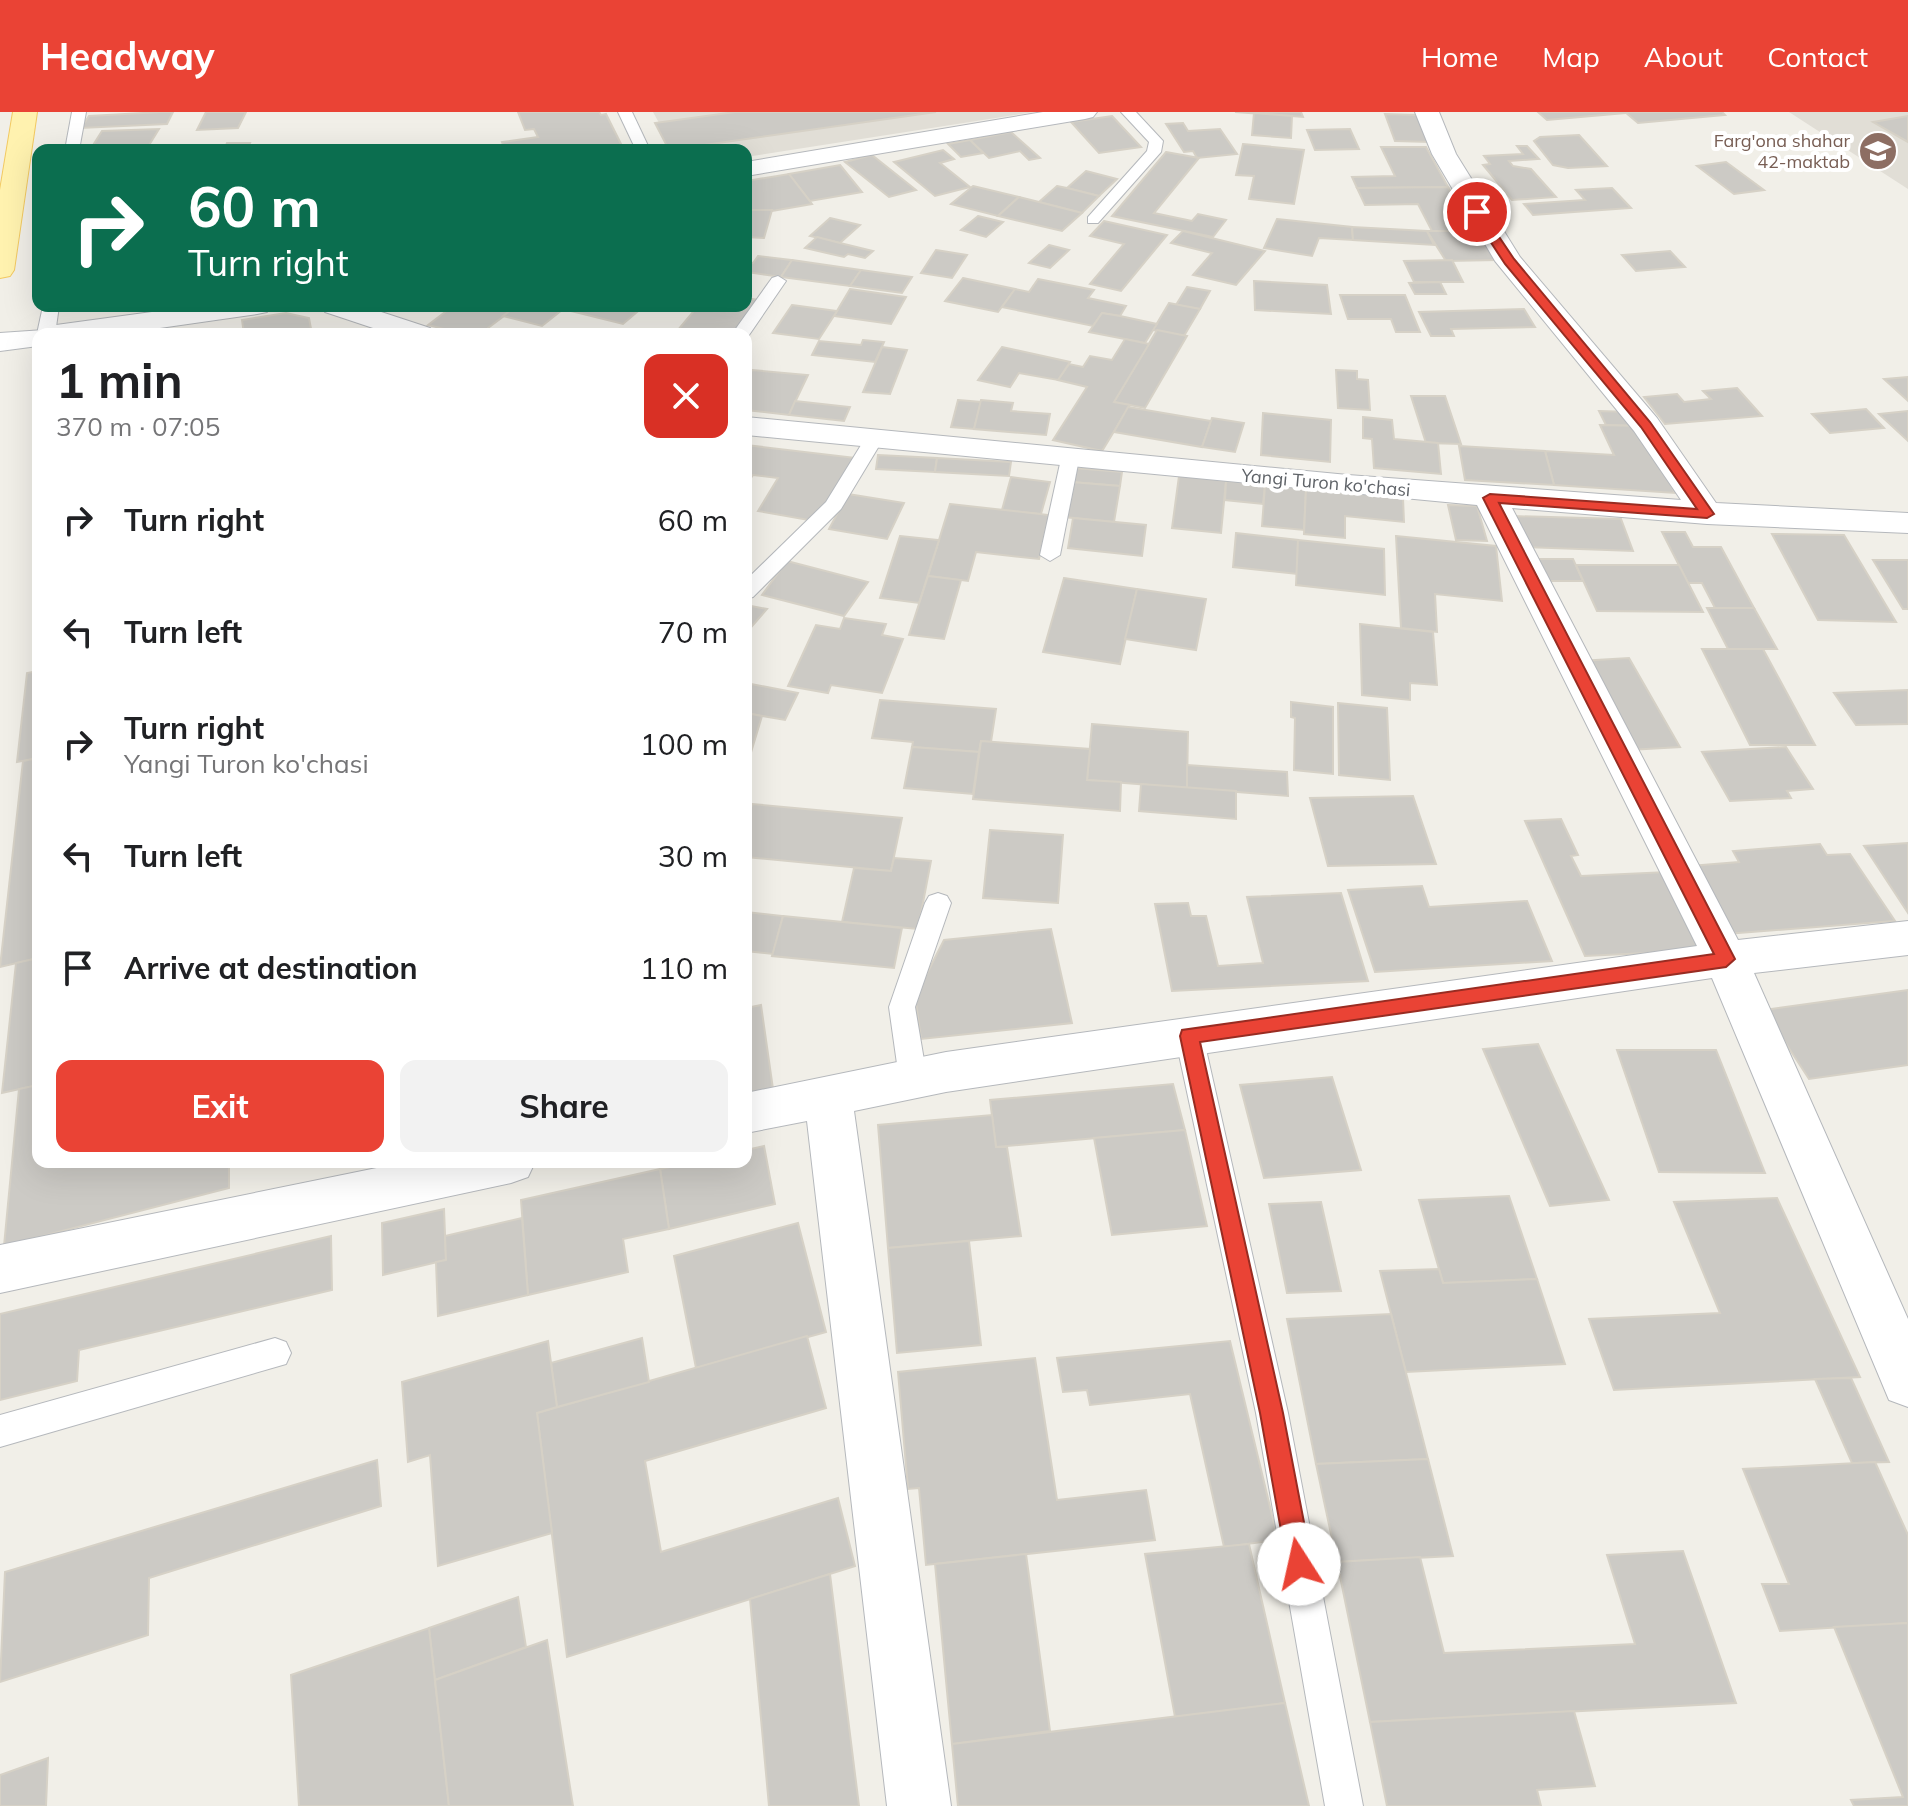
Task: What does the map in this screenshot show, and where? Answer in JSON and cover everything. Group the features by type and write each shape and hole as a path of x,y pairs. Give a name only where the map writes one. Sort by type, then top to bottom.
{"main road":[{"path":"1,263 25,112"}],"street":[{"path":"752,168 1085,112"},
{"path":"1427,112 1444,154 1509,261 1646,425 1707,514"},
{"path":"99,328 214,312"},
{"path":"353,312 402,328"},
{"path":"0,342 32,338"},
{"name":"Yangi Turon ko'chasi","path":"752,427 873,441 1490,498 1707,514 1908,523"},
{"path":"1490,498 1726,959 1908,1381"},
{"path":"752,1112 913,1078 1189,1036 1726,959 1908,938"},
{"path":"828,1096 919,1806"},
{"path":"0,1269 482,1168"}],"lane":[{"path":"73,144 79,112"},
{"path":"625,112 640,144"},
{"path":"1093,220 1154,152 1156,141 1128,112"},
{"path":"745,328 778,281"},
{"path":"752,586 834,505 873,441"},
{"path":"1050,555 1070,459"},
{"path":"913,1078 902,1007 938,903"},
{"path":"1189,1036 1272,1413 1344,1806"},
{"path":"0,1431 275,1353"}],"shaded area":[{"path":"653,112 1034,112 752,156 752,144 671,144"},
{"name":"Farg'ona shahar 42-maktab","path":"1789,112 1908,112 1908,189"}],"building":[{"path":"173,112 167,124 81,128 89,116"},
{"path":"206,112 246,112 238,128 197,130"},
{"path":"518,112 599,112 606,114 621,144 503,144 538,137 534,129 525,130"},
{"path":"735,112 936,112 711,144 666,144 655,123"},
{"path":"1235,112 1301,112 1303,117"},
{"path":"1538,112 1625,112 1625,113 1547,120"},
{"path":"1625,112 1722,112 1725,115 1638,123"},
{"path":"1254,113 1292,116 1291,138 1252,135"},
{"path":"1385,114 1419,115 1430,142 1395,141"},
{"path":"1112,116 1141,147 1099,153 1071,122"},
{"path":"1908,116 1908,142 1873,122"},
{"path":"1183,123 1188,131 1220,129 1237,154 1197,158 1193,151 1184,152 1166,124"},
{"path":"159,129 150,144 94,144 102,131"},
{"path":"1350,129 1359,149 1315,150 1307,130"},
{"path":"1011,132 1040,158 1029,160 1020,151 989,158 970,140"},
{"path":"1579,135 1607,166 1568,168 1553,165 1534,141 1540,137"},
{"path":"970,140 983,153 961,157 948,144"},
{"path":"1243,144 1304,150 1294,204 1249,199 1254,176 1236,175"},
{"path":"1517,146 1527,146 1539,159 1509,161 1513,166 1531,169 1556,197 1512,200 1483,165 1490,164 1484,156 1523,154"},
{"path":"1381,147 1426,147 1448,187 1357,188 1352,177 1395,176"},
{"path":"943,150 954,159 940,163 970,187 935,196 894,162"},
{"path":"1166,152 1199,158 1154,213 1192,221 1198,214 1226,220 1213,237 1112,216"},
{"path":"872,155 916,190 889,197 845,162"},
{"path":"1726,162 1764,190 1734,194 1697,166"},
{"path":"840,165 862,192 810,201 789,174"},
{"path":"1086,171 1117,179 1099,196 1067,188"},
{"path":"789,174 812,204 772,211 752,210 752,180"},
{"path":"973,186 1019,197 998,216 951,204"},
{"path":"1057,186 1099,196 1082,213 1039,202"},
{"path":"1448,187 1473,231 1432,231 1418,204 1365,205 1357,188"},
{"path":"1612,188 1631,208 1533,215 1524,204 1585,200 1576,190"},
{"path":"1019,197 1082,213 1062,231 998,216"},
{"path":"752,210 772,210 764,238 752,237"},
{"path":"978,216 1003,222 986,237 961,230"},
{"path":"830,218 860,225 840,243 810,236"},
{"path":"1277,219 1352,227 1353,240 1319,238 1312,256 1264,248"},
{"path":"1104,221 1167,235 1121,291 1090,284 1124,244 1090,236"},
{"path":"1352,227 1427,231 1434,245 1353,240"},
{"path":"1183,231 1265,251 1236,285 1193,275 1212,253 1171,243"},
{"path":"1427,231 1480,231 1497,260 1446,261"},
{"path":"817,237 873,251 865,258 848,254 844,257 805,248"},
{"path":"1049,245 1069,250 1050,268 1029,263"},
{"path":"936,250 967,255 952,278 921,273"},
{"path":"1670,251 1685,267 1636,271 1622,255"},
{"path":"758,256 792,260 781,277 752,273"},
{"path":"792,260 861,270 850,286 781,277"},
{"path":"1452,260 1463,282 1414,282 1404,261"},
{"path":"861,270 912,277 902,293 850,286"},
{"path":"963,278 1015,289 998,312 945,301"},
{"path":"1038,279 1094,290 1088,298 1126,306 1120,316 1102,313 1093,326 1002,307 1015,289 1029,292"},
{"path":"1254,281 1327,285 1331,314 1255,310"},
{"path":"1440,282 1446,294 1415,294 1409,283"},
{"path":"1187,287 1210,291 1200,309 1176,305"},
{"path":"850,289 906,297 891,324 834,316"},
{"path":"1340,295 1405,295 1420,332 1396,332 1391,319 1348,319"},
{"path":"1169,303 1200,309 1184,336 1153,330"},
{"path":"792,305 837,311 819,339 773,333"},
{"path":"1524,309 1535,327 1451,329 1454,336 1431,336 1419,312"},
{"path":"445,312 509,312 488,328 428,325"},
{"path":"508,312 560,312 542,326 503,316"},
{"path":"575,312 637,312 623,324"},
{"path":"693,312 750,312 738,328 680,328"},
{"path":"286,313 309,318 311,328 243,328 242,320"},
{"path":"1102,313 1157,324 1145,343 1089,332"},
{"path":"1157,330 1187,336 1145,408 1114,402"},
{"path":"1125,339 1149,344 1114,402 1130,405 1102,451 1053,440 1087,387 1058,380 1069,364 1083,367 1090,356 1112,360"},
{"path":"863,340 884,342 875,362 812,355 819,341 861,345"},
{"path":"882,347 907,350 890,394 863,392"},
{"path":"1002,347 1070,362 1058,380 1019,373 1010,387 978,380"},
{"path":"752,370 808,375 789,415 752,411"},
{"path":"1336,370 1357,371 1357,379 1368,380 1370,410 1338,408"},
{"path":"1908,377 1908,401 1884,379"},
{"path":"1737,388 1762,416 1665,424 1644,397 1677,394 1684,402 1711,399 1703,391"},
{"path":"1411,396 1445,396 1461,444 1426,443"},
{"path":"958,400 981,402 974,429 951,427"},
{"path":"981,400 1013,403 1011,411 1050,414 1046,435 974,429"},
{"path":"795,401 850,407 844,421 789,415"},
{"path":"1128,407 1211,421 1202,447 1114,432"},
{"path":"1866,409 1884,428 1830,433 1812,414"},
{"path":"1599,411 1631,412 1637,426 1606,425"},
{"path":"1908,411 1908,441 1879,414"},
{"path":"1263,413 1331,420 1330,462 1261,455"},
{"path":"1363,417 1392,420 1394,439 1438,443 1441,474 1374,468 1372,439 1363,438"},
{"path":"1212,418 1244,423 1235,452 1202,447"},
{"path":"1600,425 1641,426 1675,493 1554,485 1545,451 1614,455"},
{"path":"752,446 856,458 814,521 758,511 778,478 753,475"},
{"path":"1459,446 1545,451 1554,485 1465,480"},
{"path":"878,455 937,458 935,472 876,469"},
{"path":"937,458 1011,462 1009,476 935,472"},
{"path":"1074,468 1122,472 1120,486 1071,482"},
{"path":"1179,476 1226,481 1221,533 1172,528"},
{"path":"1011,477 1050,482 1041,514 1002,510"},
{"path":"1226,481 1265,485 1263,504 1225,500"},
{"path":"1071,482 1120,486 1114,522 1064,517"},
{"path":"1265,485 1306,489 1304,530 1262,526"},
{"path":"1306,489 1403,498 1404,522 1345,516 1345,538 1304,534"},
{"path":"848,494 904,503 887,539 829,529"},
{"path":"950,504 1049,515 1039,559 976,552 968,581 928,576"},
{"path":"1448,505 1477,506 1487,541 1456,540"},
{"path":"1512,516 1621,519 1633,551 1522,547"},
{"path":"1073,518 1146,525 1142,556 1068,548"},
{"path":"1662,532 1685,532 1693,547 1721,547 1754,608 1715,608 1702,583 1688,583"},
{"path":"1236,533 1298,540 1297,574 1233,567"},
{"path":"1772,534 1844,535 1896,622 1818,620"},
{"path":"900,536 939,540 919,603 880,598"},
{"path":"1396,536 1496,546 1502,601 1435,594 1437,632 1401,628"},
{"path":"1298,540 1384,549 1385,595 1296,585"},
{"path":"1533,559 1573,559 1583,581 1542,581"},
{"path":"1873,560 1908,560 1908,609 1903,609"},
{"path":"787,561 868,582 844,616 762,595"},
{"path":"1576,565 1679,565 1703,612 1597,611"},
{"path":"928,576 961,580 944,639 909,635"},
{"path":"1064,578 1137,589 1120,664 1043,652"},
{"path":"1137,589 1206,599 1196,650 1125,639"},
{"path":"752,606 767,609 752,626"},
{"path":"1707,608 1754,608 1777,649 1728,649"},
{"path":"844,618 886,624 882,635 903,639 882,693 831,685 828,693 788,686 816,625 840,629"},
{"path":"1360,624 1433,632 1437,685 1410,683 1410,700 1362,695"},
{"path":"1702,649 1763,649 1815,745 1750,745"},
{"path":"1629,658 1680,747 1629,750 1580,661"},
{"path":"32,672 32,759 17,762 27,673"},
{"path":"752,684 798,693 785,720 752,714"},
{"path":"1908,690 1908,724 1856,725 1834,693"},
{"path":"880,700 996,709 991,742 981,741 979,752 912,747 913,742 872,738"},
{"path":"1291,702 1333,707 1333,774 1294,770 1295,718 1291,717"},
{"path":"1338,703 1387,708 1390,780 1339,775"},
{"path":"752,714 762,716 752,749"},
{"path":"1092,724 1188,732 1187,788 1087,780"},
{"path":"981,741 1090,749 1087,780 1121,782 1120,811 973,799"},
{"path":"912,747 979,752 973,794 904,788"},
{"path":"1786,747 1813,789 1787,791 1791,798 1730,801 1702,752"},
{"path":"32,759 32,959 0,967 23,761"},
{"path":"1187,765 1287,772 1288,796 1187,788"},
{"path":"1141,784 1236,791 1236,819 1139,811"},
{"path":"1413,796 1436,864 1328,866 1310,798"},
{"path":"752,804 902,818 891,871 752,858"},
{"path":"1561,819 1578,855 1571,856 1581,876 1668,872 1708,950 1585,956 1525,821"},
{"path":"990,830 1063,835 1058,903 983,898"},
{"path":"1908,843 1908,913 1864,846"},
{"path":"1820,844 1827,855 1850,854 1895,921 1726,934 1688,866 1739,862 1733,851"},
{"path":"894,858 931,861 918,929 842,922 854,868 891,871"},
{"path":"1422,886 1429,907 1527,901 1552,961 1375,972 1348,890"},
{"path":"1341,893 1368,981 1172,991 1155,904 1188,903 1191,916 1206,916 1218,966 1263,963 1247,897"},
{"path":"752,913 783,916 773,954 752,952"},
{"path":"783,916 902,928 894,968 772,956"},
{"path":"1051,929 1072,1023 921,1039 915,997 944,940"},
{"path":"32,959 32,1086 2,1093 16,963"},
{"path":"1908,990 1908,1065 1809,1079 1764,1010"},
{"path":"761,1005 773,1089 752,1092 752,1007"},
{"path":"1538,1044 1609,1200 1550,1206 1483,1049"},
{"path":"1617,1050 1716,1050 1765,1173 1659,1172"},
{"path":"1332,1077 1361,1170 1264,1178 1240,1085"},
{"path":"1173,1084 1185,1130 996,1147 990,1100"},
{"path":"32,1086 32,1168 229,1168 229,1188 4,1246 19,1089"},
{"path":"992,1115 996,1147 1007,1147 1021,1236 888,1248 878,1125"},
{"path":"1185,1130 1207,1226 1112,1235 1094,1138"},
{"path":"764,1146 775,1204 669,1229 660,1169 752,1168 752,1149"},
{"path":"660,1169 669,1229 623,1239 628,1272 528,1295 521,1200"},
{"path":"1509,1196 1537,1279 1443,1283 1419,1200"},
{"path":"1777,1198 1860,1377 1614,1390 1589,1319 1720,1313 1674,1202"},
{"path":"1321,1202 1341,1291 1287,1293 1269,1204"},
{"path":"444,1209 446,1260 383,1275 382,1223"},
{"path":"522,1218 528,1295 438,1316 436,1262 446,1260 445,1236"},
{"path":"798,1223 826,1332 696,1368 674,1256"},
{"path":"331,1236 332,1290 79,1350 77,1381 0,1400 0,1314"},
{"path":"969,1241 981,1345 897,1353 888,1248"},
{"path":"1439,1269 1443,1283 1537,1279 1565,1364 1406,1372 1380,1271"},
{"path":"1391,1314 1428,1459 1316,1464 1287,1319"},
{"path":"807,1336 826,1408 645,1461 661,1552 838,1498 855,1566 567,1657 537,1413"},
{"path":"642,1338 649,1382 557,1407 551,1363"},
{"path":"548,1341 557,1407 537,1413 552,1533 438,1566 430,1455 408,1462 402,1382"},
{"path":"1230,1341 1278,1540 1224,1547 1190,1394 1090,1405 1087,1390 1063,1392 1057,1358"},
{"path":"1035,1358 1057,1500 1146,1490 1155,1540 926,1565 919,1488 908,1489 898,1372"},
{"path":"1851,1378 1889,1462 1852,1463 1815,1379"},
{"path":"1428,1459 1453,1556 1337,1562 1316,1464"},
{"path":"377,1460 381,1506 149,1578 148,1635 0,1682 5,1572"},
{"path":"1875,1462 1908,1535 1908,1623 1780,1631 1762,1584 1789,1584 1743,1469"},
{"path":"1249,1544 1285,1703 1175,1717 1145,1554"},
{"path":"1683,1551 1736,1703 1370,1722 1337,1562 1420,1557 1444,1653 1635,1644 1607,1555"},
{"path":"1026,1554 1050,1731 952,1744 935,1564"},
{"path":"830,1574 859,1806 769,1806 750,1599"},
{"path":"518,1597 526,1647 435,1680 429,1628"},
{"path":"1908,1623 1908,1806 1854,1806 1851,1800 1903,1797 1834,1627"},
{"path":"429,1628 449,1806 299,1806 291,1675"},
{"path":"547,1640 573,1806 449,1806 435,1680"},
{"path":"1285,1703 1309,1806 958,1806 952,1744"},
{"path":"1574,1711 1595,1786 1537,1790 1541,1806 1387,1806 1370,1722"},
{"path":"48,1758 46,1806 0,1806 0,1775"}],"place":[{"name":"Farg'ona shahar 42-maktab","path":"1878,151"}],"route":[{"path":"1299,1564 1272,1413 1189,1036 1726,959 1490,498 1707,514 1646,425 1509,261 1477,212"}]}
